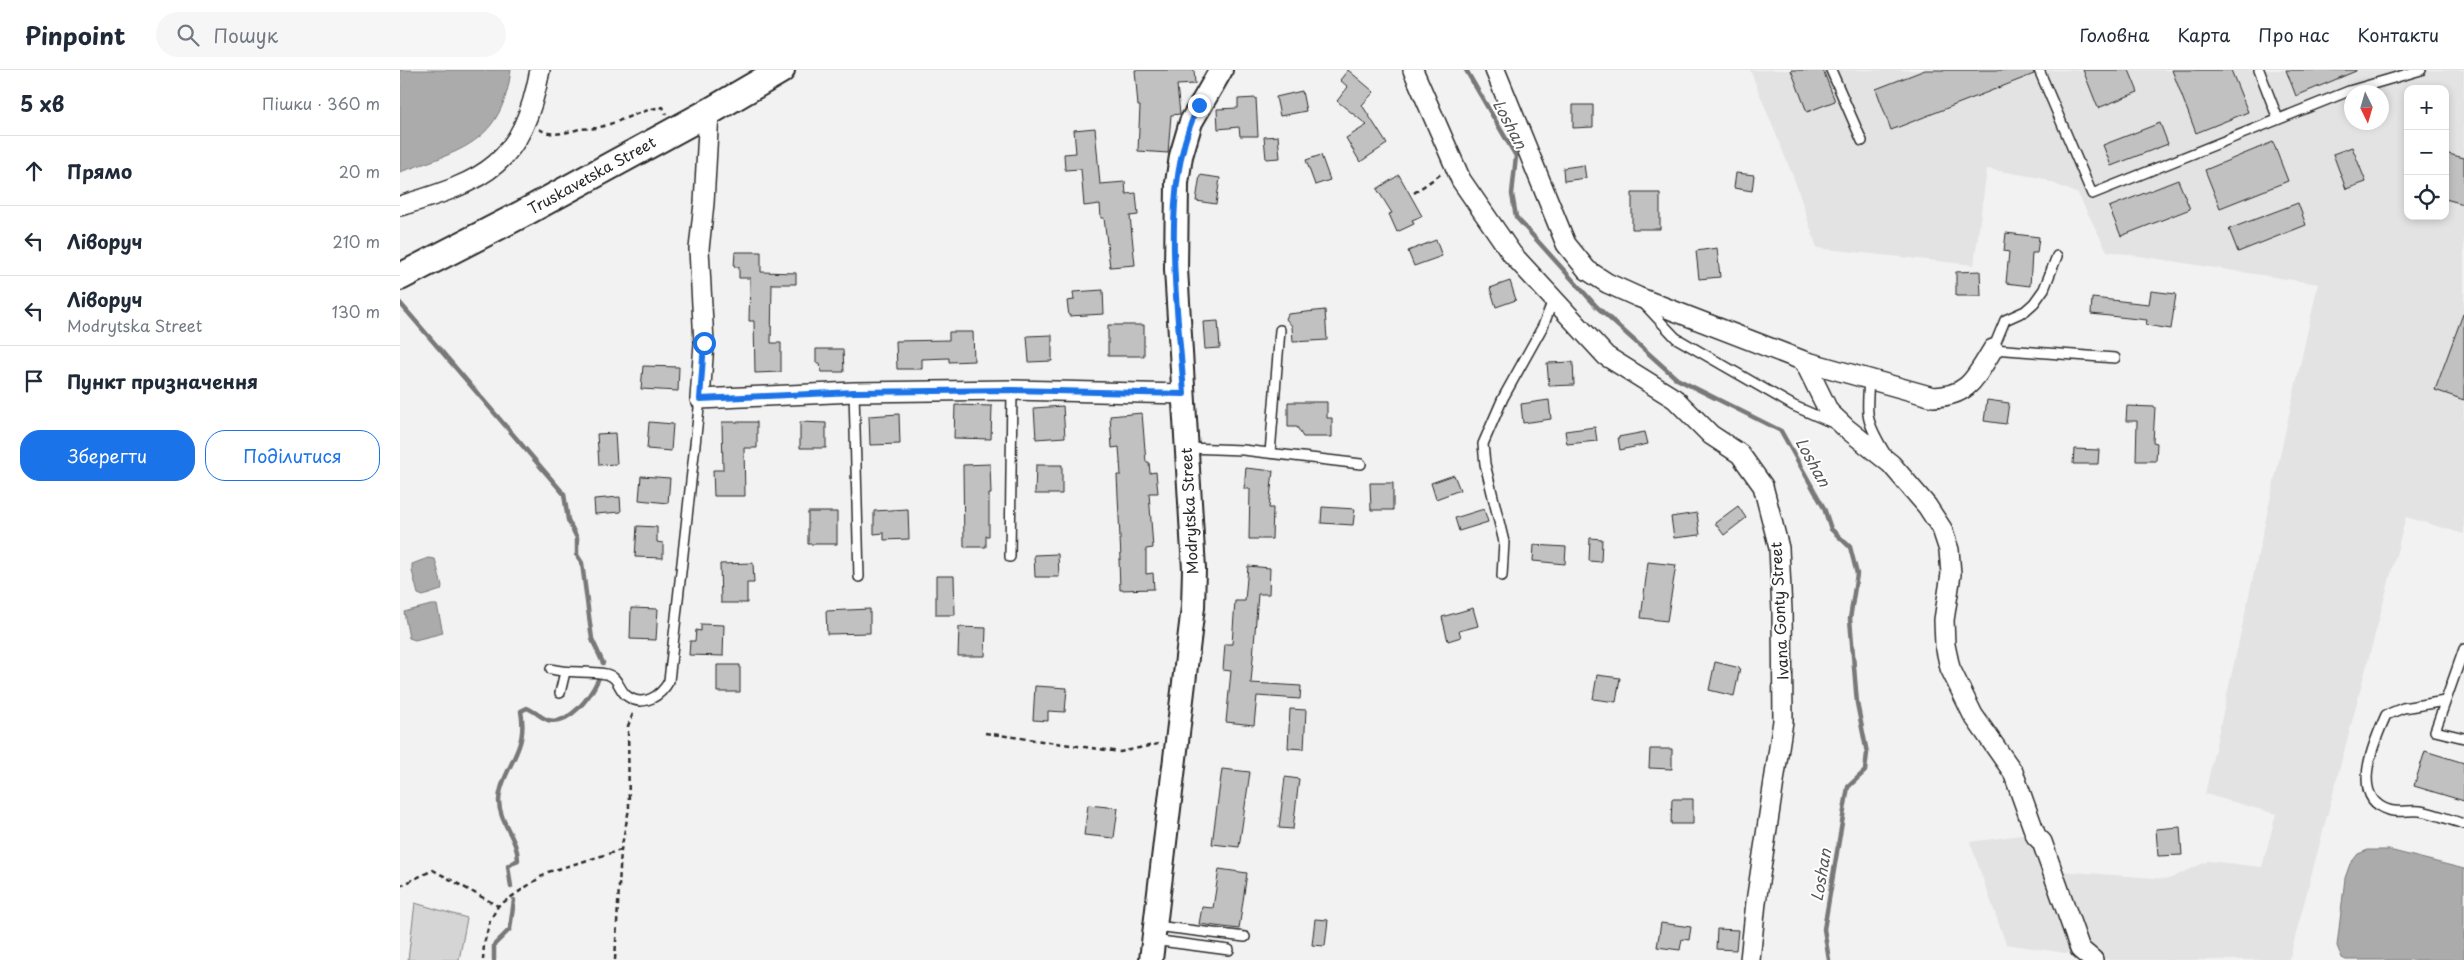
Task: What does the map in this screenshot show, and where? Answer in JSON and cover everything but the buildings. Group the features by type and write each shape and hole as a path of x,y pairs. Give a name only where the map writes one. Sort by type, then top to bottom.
{"main road":[{"name":"Truskavetska Street","path":"400,277 674,131 781,70"}],"street":[{"path":"400,206 464,185 491,170 516,142 527,123 540,70"},
{"name":"Modrytska Street","path":"1153,942 1193,608 1194,569 1176,269 1177,183 1180,156 1190,122 1221,70"},
{"name":"Ivana Gonty Street","path":"1413,70 1461,180 1512,254 1606,356 1675,399 1711,434 1740,454 1763,486 1779,548 1782,602 1783,721 1756,902 1750,960"},
{"path":"1495,70 1566,244 1587,270 1607,283 1638,297 1804,361 1869,381 1933,397 1947,397 1963,391 1977,374 1993,349"},
{"path":"708,112 704,203 699,249 704,343 700,399 854,392 1012,390 1184,394"},
{"path":"1804,361 1829,412 1891,464 1942,528 1949,550 1951,574 1944,620 1945,645 1950,668 1973,715 2013,772 2036,836 2042,842 2080,949 2093,960"}],"lane":[{"path":"1831,70 1862,141"},
{"path":"2039,70 2092,194 2349,91 2421,70"},
{"path":"2259,70 2278,119"},
{"path":"2057,256 2044,289 2025,311 2005,320 1993,349 2115,358"},
{"path":"1638,297 1676,338 1794,406 1846,428"},
{"path":"1502,576 1504,542 1485,464 1483,444 1503,398 1543,326 1554,298"},
{"path":"1270,453 1280,330"},
{"path":"1869,381 1867,406 1869,426 1891,464"},
{"path":"1010,557 1012,390"},
{"path":"854,392 860,577"},
{"path":"551,669 565,672 606,674 618,682 627,696 639,700 657,696 664,690 669,681 700,399"},
{"path":"1186,448 1270,453 1361,464"},
{"path":"2464,649 2436,731 2464,738"},
{"path":"560,693 565,672"},
{"path":"2445,701 2403,708 2386,715 2370,756 2366,780 2373,801 2389,810 2421,811 2464,824"},
{"path":"1153,942 1245,937"},
{"path":"1153,942 1229,950"}],"path":[{"path":"527,123 547,133 562,134 578,129 596,128 648,109 663,107 674,131"},
{"path":"1414,193 1455,165"},
{"path":"615,960 621,850 629,810 628,726 639,700"},
{"path":"985,733 1120,752 1177,740"},
{"path":"483,960 484,944 490,921 498,906 548,872 621,850"},
{"path":"400,886 433,870 498,906"}],"shaded area":[{"path":"400,70 511,70 506,94 498,114 488,129 459,150 400,172"},
{"path":"1750,70 2464,70 2464,534 2406,517 2289,960 2111,960 2006,944 1970,842 2043,832 2060,871 2169,879 2208,861 2262,867 2276,814 2205,794 2318,284 2107,251 2078,194 2041,178 1987,169 1974,265 1817,248 1796,184"},
{"path":"428,558 435,559 442,586 441,590 423,596 418,594 412,564"},
{"path":"437,605 443,633 415,640 409,638 404,612"},
{"path":"2368,850 2389,850 2464,869 2464,960 2346,960 2342,958 2337,946 2345,878 2350,864 2358,854"},
{"path":"415,903 467,918 459,960 408,960"}],"waterway":[{"name":"Loshan","path":"1466,70 1516,156 1512,194 1516,217 1597,307 1677,379 1781,431 1824,508 1831,529 1850,547 1857,574 1850,619 1857,703 1867,753 1865,771 1848,787 1824,929 1829,960"},
{"path":"400,303 564,494 568,520 577,538 577,555 582,563 592,639 603,663"},
{"path":"511,887 508,866 518,860 517,852 502,816 499,801 504,780 520,742 522,729 521,711 527,708 548,720 564,719 578,709 598,680"},
{"path":"494,960 494,945 510,929 514,900"}],"route":[{"path":"704,343 700,399 854,392 1012,390 1184,394 1176,269 1177,183 1180,156 1190,122 1199,105"}]}
